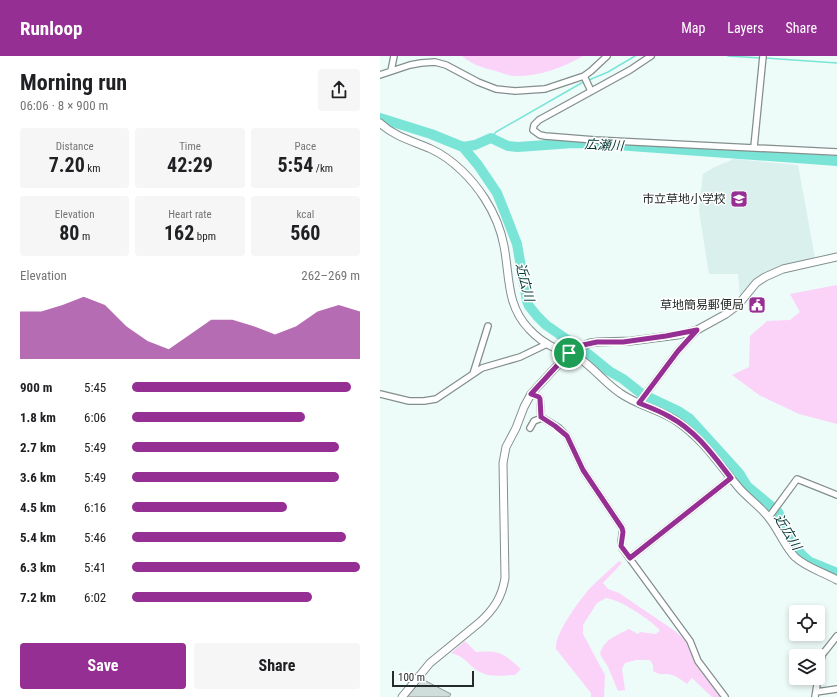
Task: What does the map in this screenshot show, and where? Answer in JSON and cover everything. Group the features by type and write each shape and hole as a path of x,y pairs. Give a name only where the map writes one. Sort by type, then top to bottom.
{"street":[{"path":"391,71 394,56"},
{"path":"380,75 410,65 435,62 446,65 487,86 506,91 545,89 584,76 591,72 606,56"},
{"path":"651,56 630,70 536,123 533,130 540,135 553,137 837,152"},
{"path":"754,147 763,56"},
{"path":"584,76 591,91"},
{"path":"381,124 396,135 432,149 441,155 457,167 480,192 494,216 502,238 510,292 515,308 529,329 547,344 581,359 620,393 664,413 685,427 703,443 742,490 770,515 786,545 796,558 810,567 837,580"},
{"path":"402,697 421,672 430,663 480,622 499,600 505,578 504,452 516,428 524,406 531,394 569,353 590,343 602,341 623,342 678,335 697,330 726,314 738,305 756,283 765,277 783,269 837,257"},
{"path":"473,374 488,326"},
{"path":"640,401 651,385 697,330"},
{"path":"380,394 409,401 430,400 440,397 482,368 520,357 547,344"},
{"path":"531,394 539,397 540,399 540,415 542,418 558,428 570,440 583,470 622,528 623,532 621,546 646,583 690,641 698,661 725,697"},
{"path":"530,428 534,420 542,418"},
{"path":"630,558 731,478"},
{"path":"770,515 797,479 837,495"},
{"path":"825,651 837,636"},
{"path":"817,685 816,695 837,688"}],"shaded area":[{"path":"462,56 583,56 543,73 516,76 507,75 480,67"},
{"path":"734,159 798,165 815,258 770,270 753,281 740,297 738,274 709,274 699,211 703,174"},
{"path":"837,285 837,424 799,414 759,395 732,375 749,367 750,336 767,321 790,320 800,312 790,294"},
{"path":"619,561 622,563 603,583 608,589 619,593 675,631 685,640 692,656 723,697 712,697 692,678 687,684 672,675 656,673 653,671 653,665 650,660 636,660 625,663 622,669 625,690 618,691 608,667 600,654 604,645 611,638 629,629 638,634 640,632 656,634 660,630 634,611 620,603 606,598 597,603 583,625 583,634 605,675 604,697 591,697 591,693 556,649 557,642 569,616 581,599 591,587"},
{"path":"465,641 476,652 496,652 510,659 521,669 515,675 493,676 480,672 461,657 451,653"}],"building":[{"path":"422,679 451,694 449,697 407,697"}],"waterway":[{"path":"589,80 608,72 635,56"},
{"path":"728,56 761,58"},
{"path":"765,58 837,63"},
{"path":"491,138 496,132 585,81"},
{"name":"広瀬川","path":"380,118 431,134 463,147 475,145 491,138 508,146 518,147 573,143 603,144 837,161"},
{"name":"近広川","path":"463,147 478,165 497,193 517,244 527,301 537,316 546,325 642,394 678,411 690,419 739,473 747,486 778,512 796,548 803,556 810,562 837,573"}],"place":[{"name":"市立草地小学校","path":"739,199"},
{"name":"草地簡易郵便局","path":"757,305"}],"route":[{"path":"697,330 678,351 651,385 639,403 664,413 678,421 703,443 731,478 630,558 621,546 623,532 622,528 583,470 570,440 558,428 542,418 540,415 540,399 539,397 531,394 569,353 583,345 590,343 602,341 623,342 678,335 697,330"}]}
